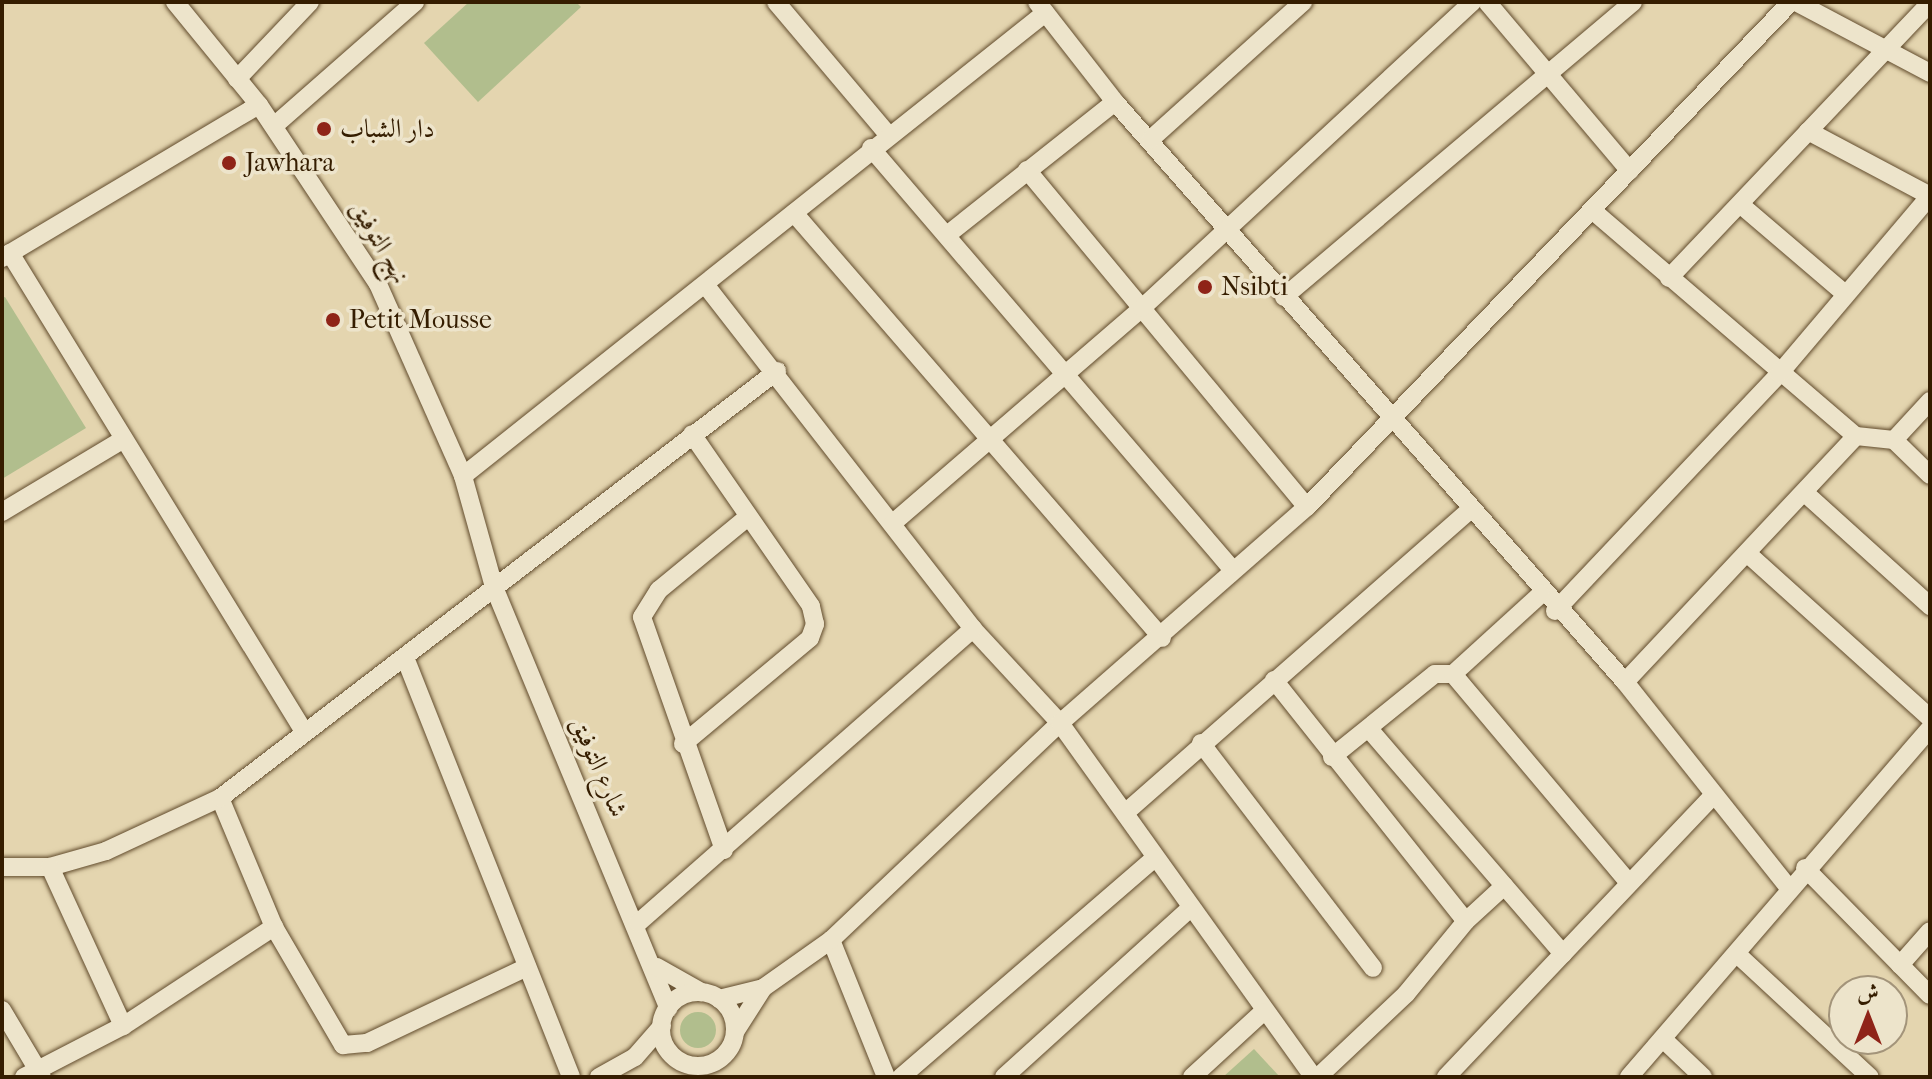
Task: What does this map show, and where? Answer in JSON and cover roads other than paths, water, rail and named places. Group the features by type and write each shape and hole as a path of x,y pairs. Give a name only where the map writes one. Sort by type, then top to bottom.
{"street":[{"name":"نهج التوفيق","path":"175,2 259,105 378,284 463,476 494,587"},
{"path":"237,79 310,2"},
{"path":"274,126 415,2"},
{"path":"776,2 886,132"},
{"path":"1151,139 1303,2"},
{"path":"893,523 1063,372 1142,308 1472,2"},
{"path":"1487,2 1630,171"},
{"path":"1284,297 1633,2"},
{"path":"721,1077 735,1032 763,988 831,940 1060,723 1162,638 1232,569 1307,507 1793,2 1930,73"},
{"path":"1669,278 1741,205 1880,49 1930,3"},
{"path":"463,476 707,287 886,132 1041,7 1115,102 1151,139 1555,611 1625,682 1712,797 1787,886"},
{"path":"947,235 1115,102"},
{"path":"259,105 6,255 124,439 305,733"},
{"path":"1555,611 1779,374 1843,292 1930,196 1808,131"},
{"path":"871,148 1232,569"},
{"path":"1027,170 1307,507"},
{"path":"1741,205 1843,292"},
{"path":"1592,210 1779,374 1856,436 1894,440 1930,475"},
{"path":"794,213 992,437 1162,638"},
{"path":"707,287 777,371 973,629 1060,723 1263,1012 1315,1077 1406,994 1466,921 1504,886"},
{"path":"2,867 50,867 155,832 220,798 406,660 494,587 777,371"},
{"path":"1894,440 1930,401"},
{"path":"683,744 810,638 815,624 811,606 692,434"},
{"path":"1625,682 1856,436"},
{"path":"2,512 124,439"},
{"path":"1805,493 1930,606"},
{"path":"1125,813 1201,743 1470,510"},
{"path":"724,850 646,638 644,610 748,517"},
{"path":"1748,554 1930,718"},
{"name":"شارع التوفيق","path":"494,587 657,967 668,1008"},
{"path":"1332,757 1435,674 1453,674 1541,594"},
{"path":"638,923 973,629"},
{"path":"406,660 571,1077"},
{"path":"1453,674 1628,882"},
{"path":"1274,680 1332,757 1466,921"},
{"path":"1629,1077 1737,954 1787,886 1930,728"},
{"path":"1369,729 1563,954"},
{"path":"1201,743 1373,968"},
{"path":"1446,1077 1712,797"},
{"path":"220,798 274,927 348,1047 527,967"},
{"path":"901,1077 1154,859"},
{"path":"50,867 123,1026"},
{"path":"1805,868 1930,995"},
{"path":"1004,1077 1189,909"},
{"path":"2,1010 35,1074 123,1026 274,927"},
{"path":"1900,965 1930,931"},
{"path":"831,940 886,1077"},
{"path":"1737,954 1870,1077"},
{"path":"657,967 710,996 735,1032"},
{"path":"599,1077 635,1057 662,1026 668,1008 710,996 763,988"},
{"path":"1192,1077 1263,1012"},
{"path":"662,1026 690,1067"},
{"path":"1664,1040 1703,1077"},
{"path":"635,1057 690,1067 728,1050"}],"place":[{"name":"دار الشباب","path":"324,129"},
{"name":"Jawhara","path":"229,163"},
{"name":"Nsibti","path":"1205,287"},
{"name":"Petit Mousse","path":"333,320"}]}
